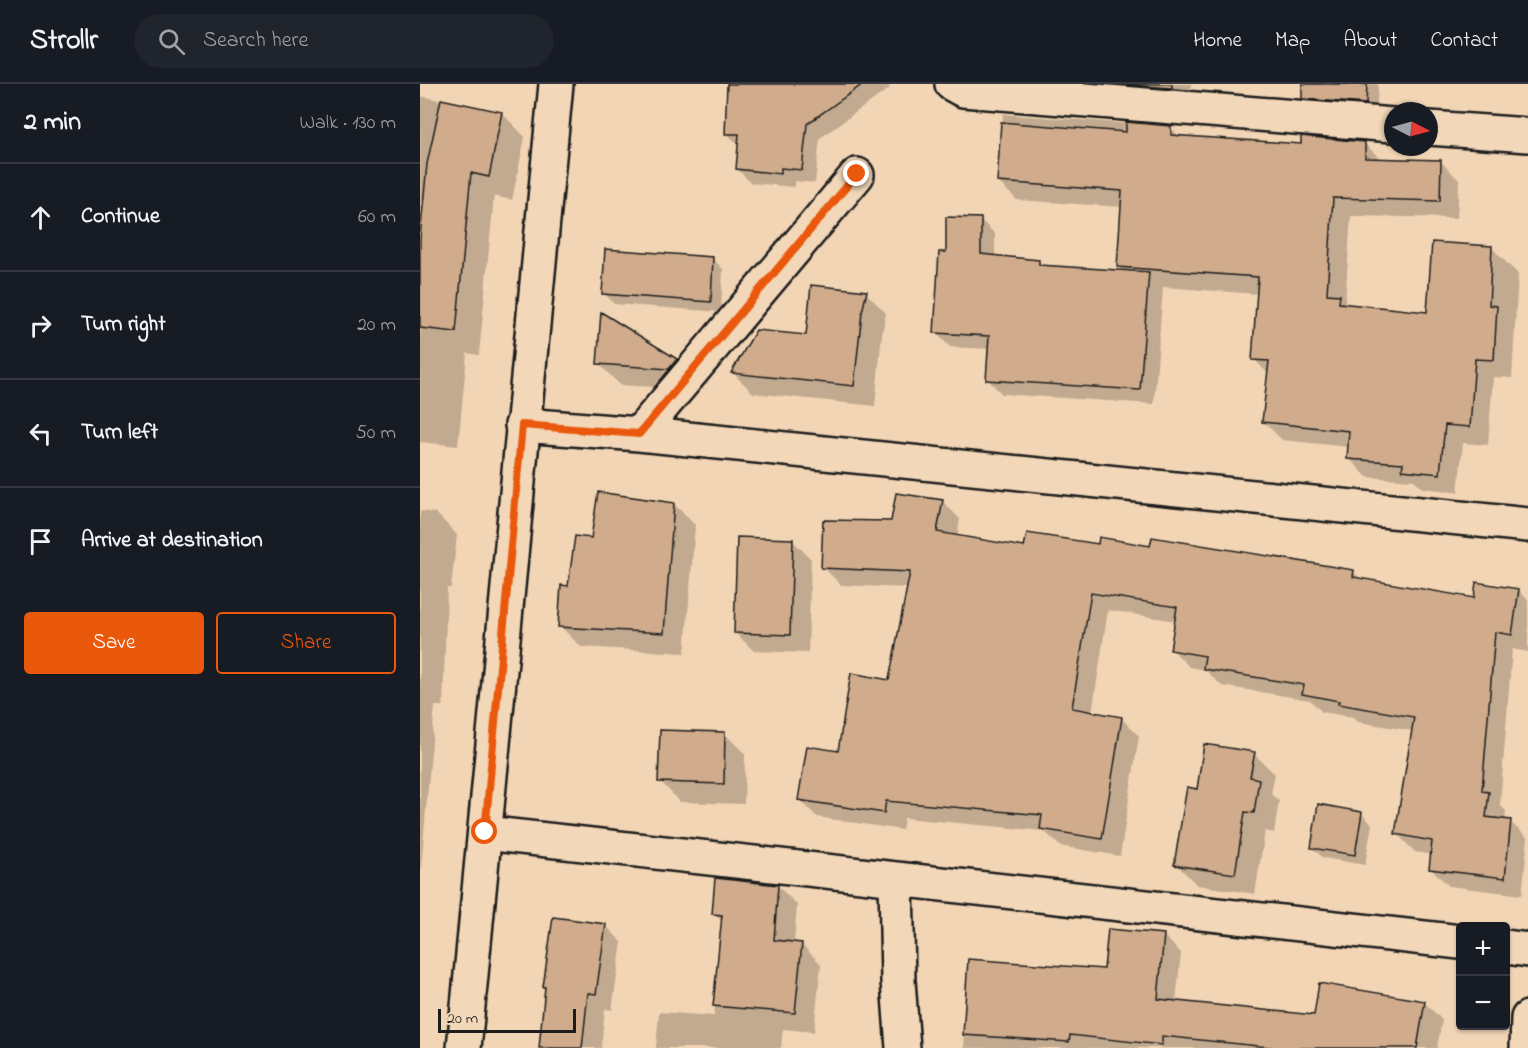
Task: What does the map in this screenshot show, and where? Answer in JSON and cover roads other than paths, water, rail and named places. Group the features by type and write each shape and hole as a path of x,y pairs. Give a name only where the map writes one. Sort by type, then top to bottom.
{"street":[{"path":"464,1048 556,84"},
{"path":"952,84 963,90 1384,124"},
{"path":"1438,129 1528,135"},
{"path":"639,434 857,174"},
{"path":"522,425 639,434 1528,525"},
{"path":"485,832 1456,941"},
{"path":"896,879 898,981 903,1048"},
{"path":"1510,948 1528,950"},
{"path":"1527,1048 1528,1018"}]}
